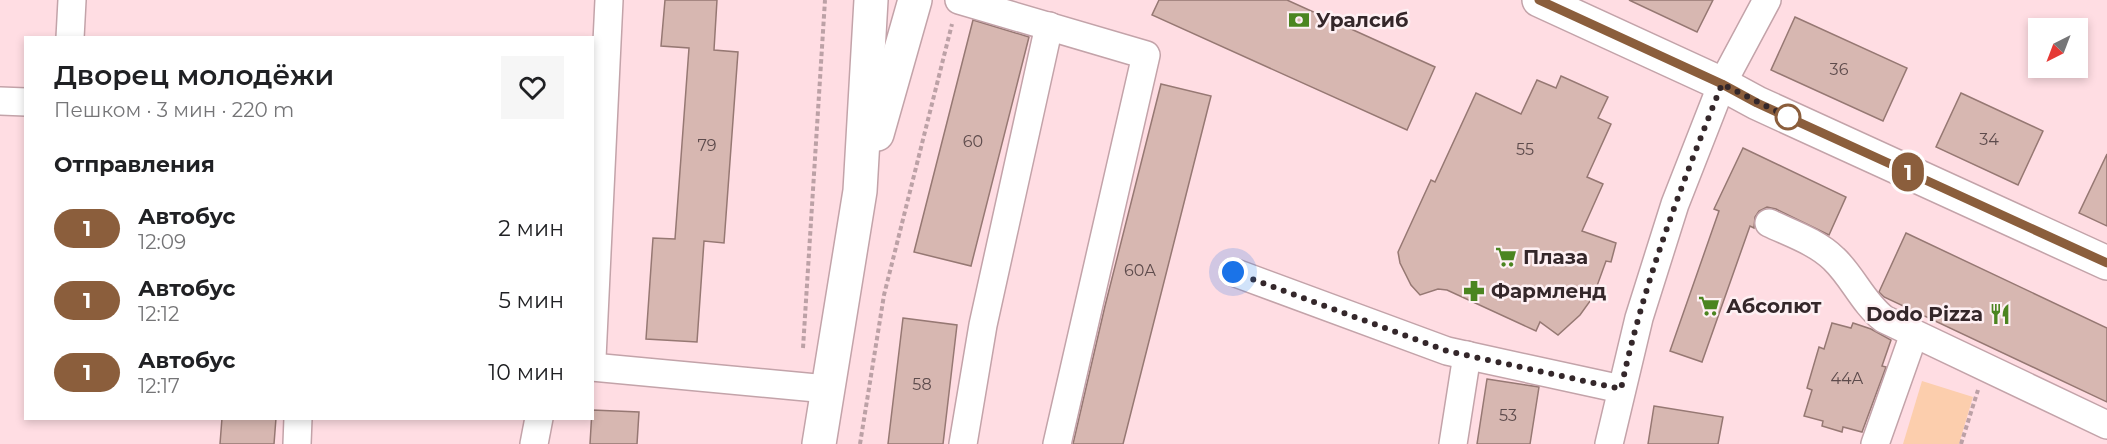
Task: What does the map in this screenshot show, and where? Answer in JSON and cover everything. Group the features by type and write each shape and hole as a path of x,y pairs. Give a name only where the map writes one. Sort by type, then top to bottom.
{"main road":[{"path":"860,191 871,0"},
{"path":"819,444 814,388 860,191 915,0"},
{"path":"1539,0 1722,84 1767,108 2107,263"}],"street":[{"path":"70,36 72,0"},
{"path":"594,316 609,0"},
{"path":"1610,444 1621,389 1655,261 1674,204 1722,84 1767,0"},
{"path":"956,11 1049,26 1146,55 1057,444"},
{"path":"963,444 983,325 1049,26"},
{"path":"0,101 24,102"},
{"path":"1769,223 1811,243 1832,257 1877,313 1914,334 2107,425"},
{"path":"1233,272 1447,351 1621,389"},
{"path":"1875,444 1914,334"},
{"path":"1453,444 1467,355"},
{"path":"594,367 814,388"},
{"path":"297,444 298,420"},
{"path":"534,444 539,420"}],"path":[{"path":"814,388 825,0"},
{"path":"860,444 884,295 956,11"},
{"path":"1962,444 1985,367"}],"shaded area":[{"path":"1922,381 1973,397 1959,444 1903,444"}],"building":[{"path":"665,0 717,0 714,50 738,52 724,243 704,241 697,342 646,339 653,238 675,239 689,48 661,46"},
{"path":"1159,0 1287,0 1435,67 1407,130 1152,15"},
{"path":"1629,0 1713,0 1697,32"},
{"path":"1795,17 1907,68 1883,121 1771,70"},
{"path":"973,20 1029,37 971,266 914,252"},
{"path":"1561,76 1608,97 1598,118 1611,124 1587,177 1603,184 1582,231 1616,243 1611,262 1606,261 1593,297 1580,315 1558,335 1540,322 1536,331 1447,290 1438,289 1420,295 1411,285 1400,263 1398,252 1431,180 1435,182 1476,93 1521,114 1537,80 1556,88"},
{"path":"1161,84 1211,96 1123,444 1073,444 1105,306"},
{"path":"1961,93 2043,131 2018,185 1936,147"},
{"path":"1743,148 1846,197 1829,235 1776,209 1767,207 1759,211 1755,217 1754,228 1750,226 1702,362 1670,351 1719,211 1714,209"},
{"path":"2107,154 2107,226 2079,213"},
{"path":"1906,233 2107,328 2107,402 1884,297 1879,292"},
{"path":"903,318 957,325 943,444 888,444"},
{"path":"1832,323 1851,328 1853,323 1871,329 1891,340 1882,366 1886,367 1862,432 1843,427 1842,432 1822,426 1823,421 1804,416 1812,390 1807,388 1819,347 1824,349"},
{"path":"1487,379 1539,387 1530,444 1477,444"},
{"path":"1654,406 1723,417 1718,444 1648,444"},
{"path":"594,410 639,412 637,444 590,444"},
{"path":"222,420 276,420 274,444 220,444"}],"bus line":[{"name":"1","path":"1539,0 1722,84 1757,103 2107,263"}],"place":[{"name":"Уралсиб","path":"1299,20"},
{"name":"Плаза","path":"1506,257"},
{"name":"Фармленд","path":"1474,291"},
{"name":"Абсолют","path":"1709,306"},
{"name":"Dodo Pizza","path":"2000,314"}],"route":[{"path":"1233,272 1447,351 1621,389 1655,261 1674,204 1722,84 1757,103 1798,122 1788,117"}]}
